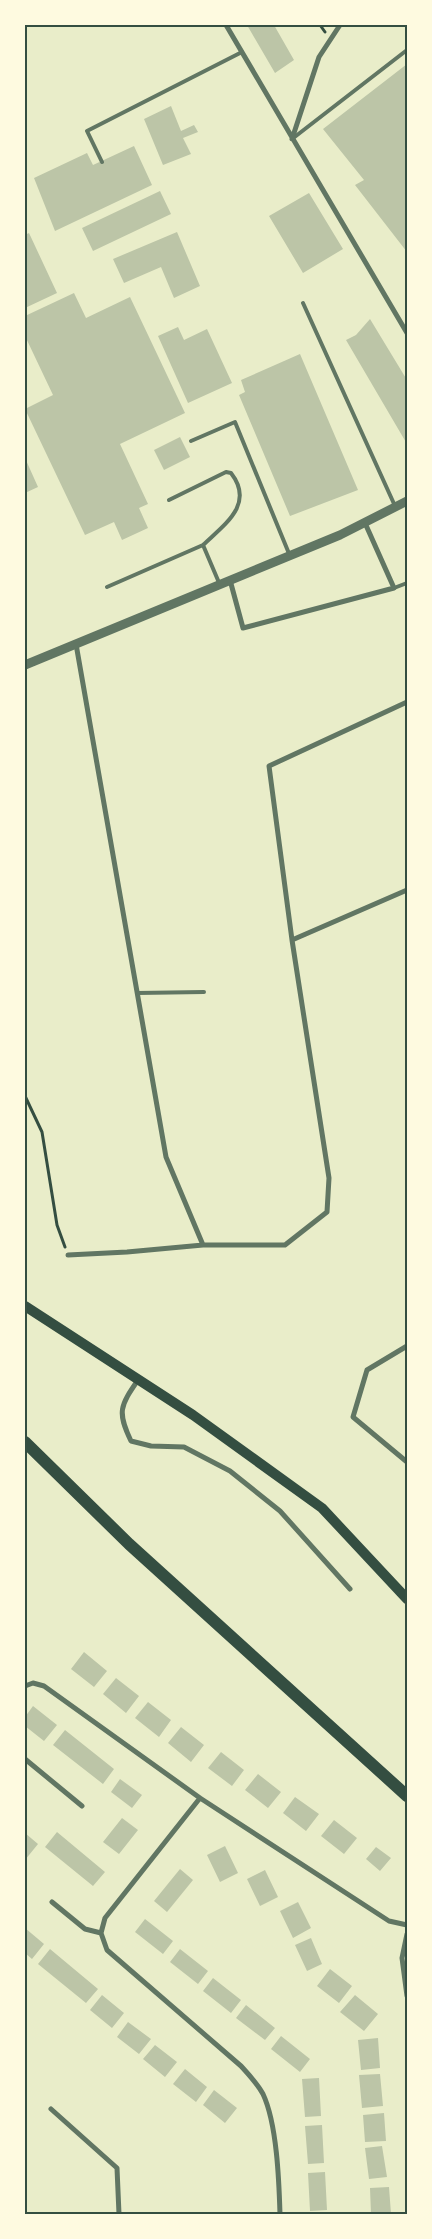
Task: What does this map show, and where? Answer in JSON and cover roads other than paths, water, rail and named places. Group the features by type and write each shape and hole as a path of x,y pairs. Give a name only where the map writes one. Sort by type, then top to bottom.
{"main road":[{"path":"25,1306 193,1415 322,1508 407,1599"},
{"path":"25,1442 129,1544 407,1796"}],"street":[{"path":"226,25 407,333"},
{"path":"292,138 319,58 340,25"},
{"path":"25,665 290,556 365,523 407,500"},
{"path":"230,580 243,628 394,588 365,523"},
{"path":"76,644 166,1157 203,1245"},
{"path":"68,1255 203,1245 285,1245 328,1212 329,1178 292,940 269,766 407,702"},
{"path":"292,940 407,890"},
{"path":"407,1346 367,1370 353,1417 407,1462"},
{"path":"138,1380 123,1402 121,1420 131,1441 152,1446 184,1447 230,1471 280,1511 350,1589"},
{"path":"25,1686 33,1683 44,1686 200,1798 389,1921 407,1924"},
{"path":"25,1759 82,1806"},
{"path":"200,1798 105,1918 101,1933 107,1950 241,2066 254,2080 263,2095 270,2120 278,2176 280,2214"},
{"path":"52,1902 85,1929 101,1933"},
{"path":"407,1934 402,1958 407,1996"},
{"path":"51,2109 117,2168 119,2214"}],"lane":[{"path":"292,138 407,50"},
{"path":"102,162 87,131 242,52"},
{"path":"303,303 395,507"},
{"path":"190,441 235,422 290,556"},
{"path":"107,587 203,545 226,524 238,507 242,494 238,482 231,473 226,472 169,500"},
{"path":"203,545 220,585"},
{"path":"394,588 407,583"},
{"path":"137,993 204,992"}]}
